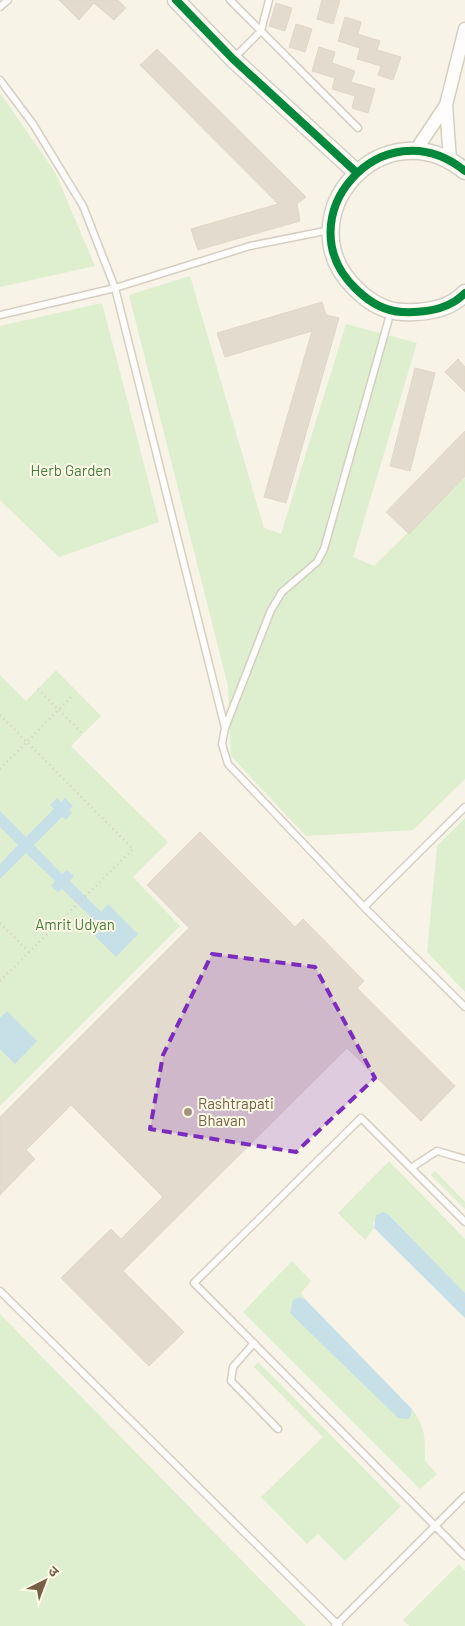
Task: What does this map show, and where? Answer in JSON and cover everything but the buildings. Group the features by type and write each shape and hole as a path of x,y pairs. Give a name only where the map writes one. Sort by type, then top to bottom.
{"street":[{"path":"176,0 233,59 356,172"},
{"path":"450,160 446,105 465,29"},
{"path":"416,150 446,105"},
{"path":"463,299 425,313 391,311 366,300 347,281 334,257 330,230 339,194 356,172 388,154 416,150 450,160 465,171"}],"lane":[{"path":"0,7 8,0"},
{"path":"230,0 358,128"},
{"path":"233,59 261,31 269,0"},
{"path":"0,80 33,124 83,206 115,288 225,728"},
{"path":"0,315 115,288 250,246 330,230"},
{"path":"391,311 324,549 317,562 282,592 271,610 225,728 222,744 228,764 364,907 465,1007"},
{"path":"364,907 465,807"},
{"path":"465,1222 361,1118 194,1283 465,1556"},
{"path":"411,1168 437,1151 465,1158"},
{"path":"0,1291 337,1625 465,1496"},
{"path":"254,1343 233,1367 231,1381 278,1429"}],"path":[{"path":"38,689 83,734"},
{"path":"0,768 72,696"},
{"path":"0,715 133,848 0,981"},
{"path":"0,922 29,952"}],"highlighted area":[{"path":"212,954 315,967 375,1078 296,1152 150,1129 163,1055"}],"green space":[{"path":"0,93 55,172 95,266 0,287"},
{"path":"190,276 264,528 281,534 346,324 417,343 353,557 374,566 465,476 465,779 413,830 306,836 231,756 228,686 129,295"},
{"name":"Herb Garden","path":"102,303 159,522 59,557 0,500 0,326"},
{"name":"Amrit Udyan","path":"56,670 101,716 71,746 168,842 133,877 180,926 0,1106 0,675 26,701"},
{"path":"465,818 465,992 427,952 437,846"},
{"path":"389,1161 465,1239 465,1293 388,1214 373,1222 374,1228 365,1240 338,1213"},
{"path":"435,1171 465,1202 465,1209 431,1175"},
{"path":"292,1261 311,1281 301,1293 305,1299 299,1297 411,1415 412,1409 417,1416 424,1434 425,1461 437,1474 420,1489 243,1312"},
{"path":"0,1314 306,1626 0,1626"},
{"path":"258,1362 401,1506 345,1561 318,1534 307,1544 261,1497 323,1437 254,1367"},
{"path":"459,1564 465,1571 465,1626 409,1626 403,1620"}],"water":[{"path":"57,798 61,802 65,798 73,806 69,810 72,813 66,820 62,817 34,845 62,874 67,870 74,876 70,881 101,912 108,904 138,934 116,957 86,927 93,919 62,889 58,892 51,886 55,881 26,853 0,879 0,864 18,845 0,827 0,811 26,837 54,809 50,805"},
{"path":"7,1011 37,1041 15,1064 0,1049 0,1018"},
{"path":"383,1212 388,1214 465,1293 465,1318 374,1228 376,1215"},
{"path":"299,1297 305,1299 412,1409 408,1419 398,1418 290,1313 293,1300"}],"cycle path":[{"path":"176,0 233,59 356,172"},
{"path":"465,171 433,154 403,151 375,160 352,179 337,203 331,232 336,261 356,289 366,298 383,308 402,312 428,311 444,307 459,299 465,293"}],"place":[{"name":"Rashtrapati Bhavan","path":"188,1112"}]}
